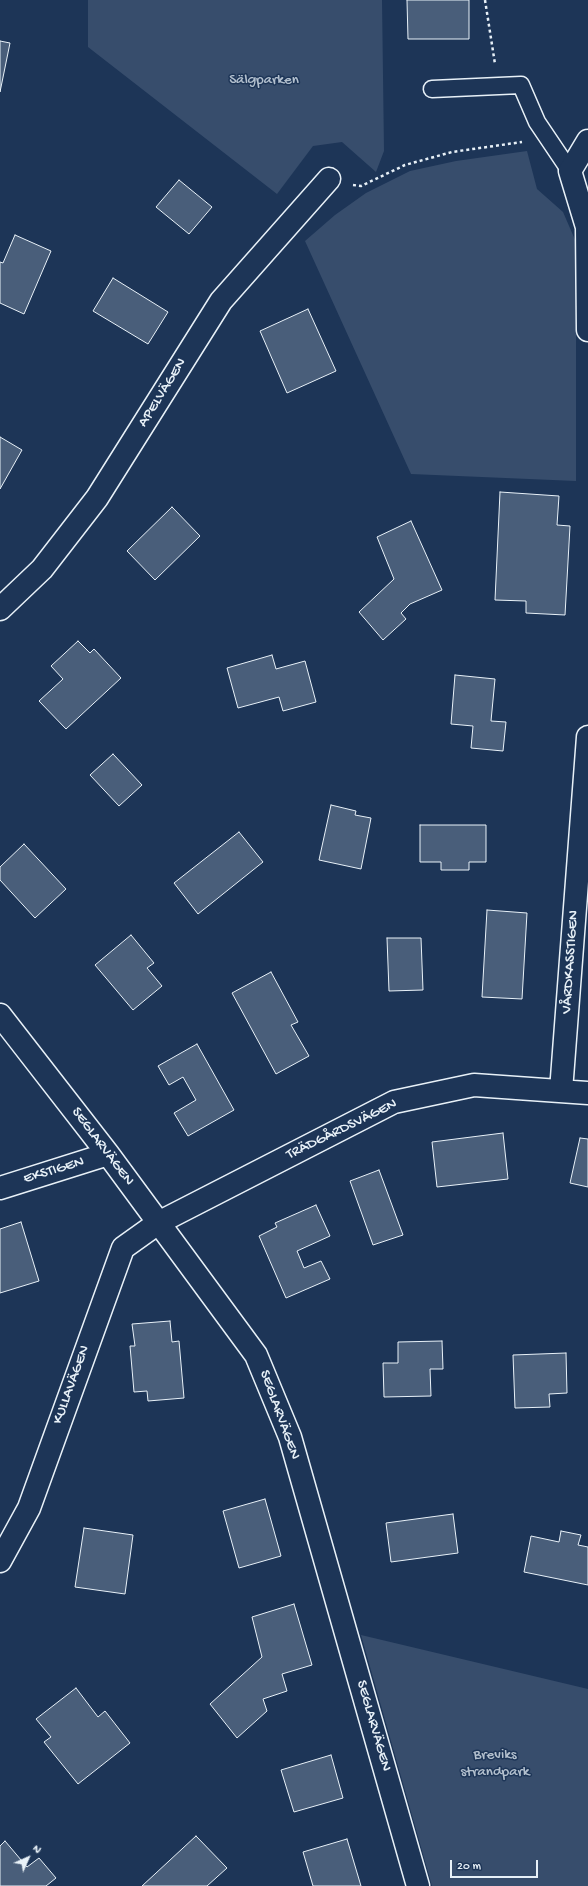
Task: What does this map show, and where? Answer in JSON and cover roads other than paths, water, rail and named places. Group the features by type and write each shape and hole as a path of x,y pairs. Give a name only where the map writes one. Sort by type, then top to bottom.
{"street":[{"path":"588,141 570,171 587,227 588,330"},
{"name":"APELVÄGEN","path":"0,609 42,569 97,498 221,301 329,179"},
{"name":"VÅRDKASSTIGEN","path":"561,1090 588,737"},
{"name":"SEGLARVÄGEN","path":"0,1015 108,1154 256,1355 287,1430 315,1523 418,1886"},
{"name":"TRÄDGÅRDSVÄGEN","path":"158,1223 394,1102 474,1085 588,1093"},
{"name":"EKSTIGEN","path":"0,1188 108,1154"},
{"name":"KULLAVÄGEN","path":"0,1561 29,1508 123,1248 158,1223"}],"lane":[{"path":"432,88 521,85 537,122 570,171"}],"park label":[{"name":"Sälgparken","path":"264,81"},
{"name":"Breviks strandpark","path":"495,1764"}]}
